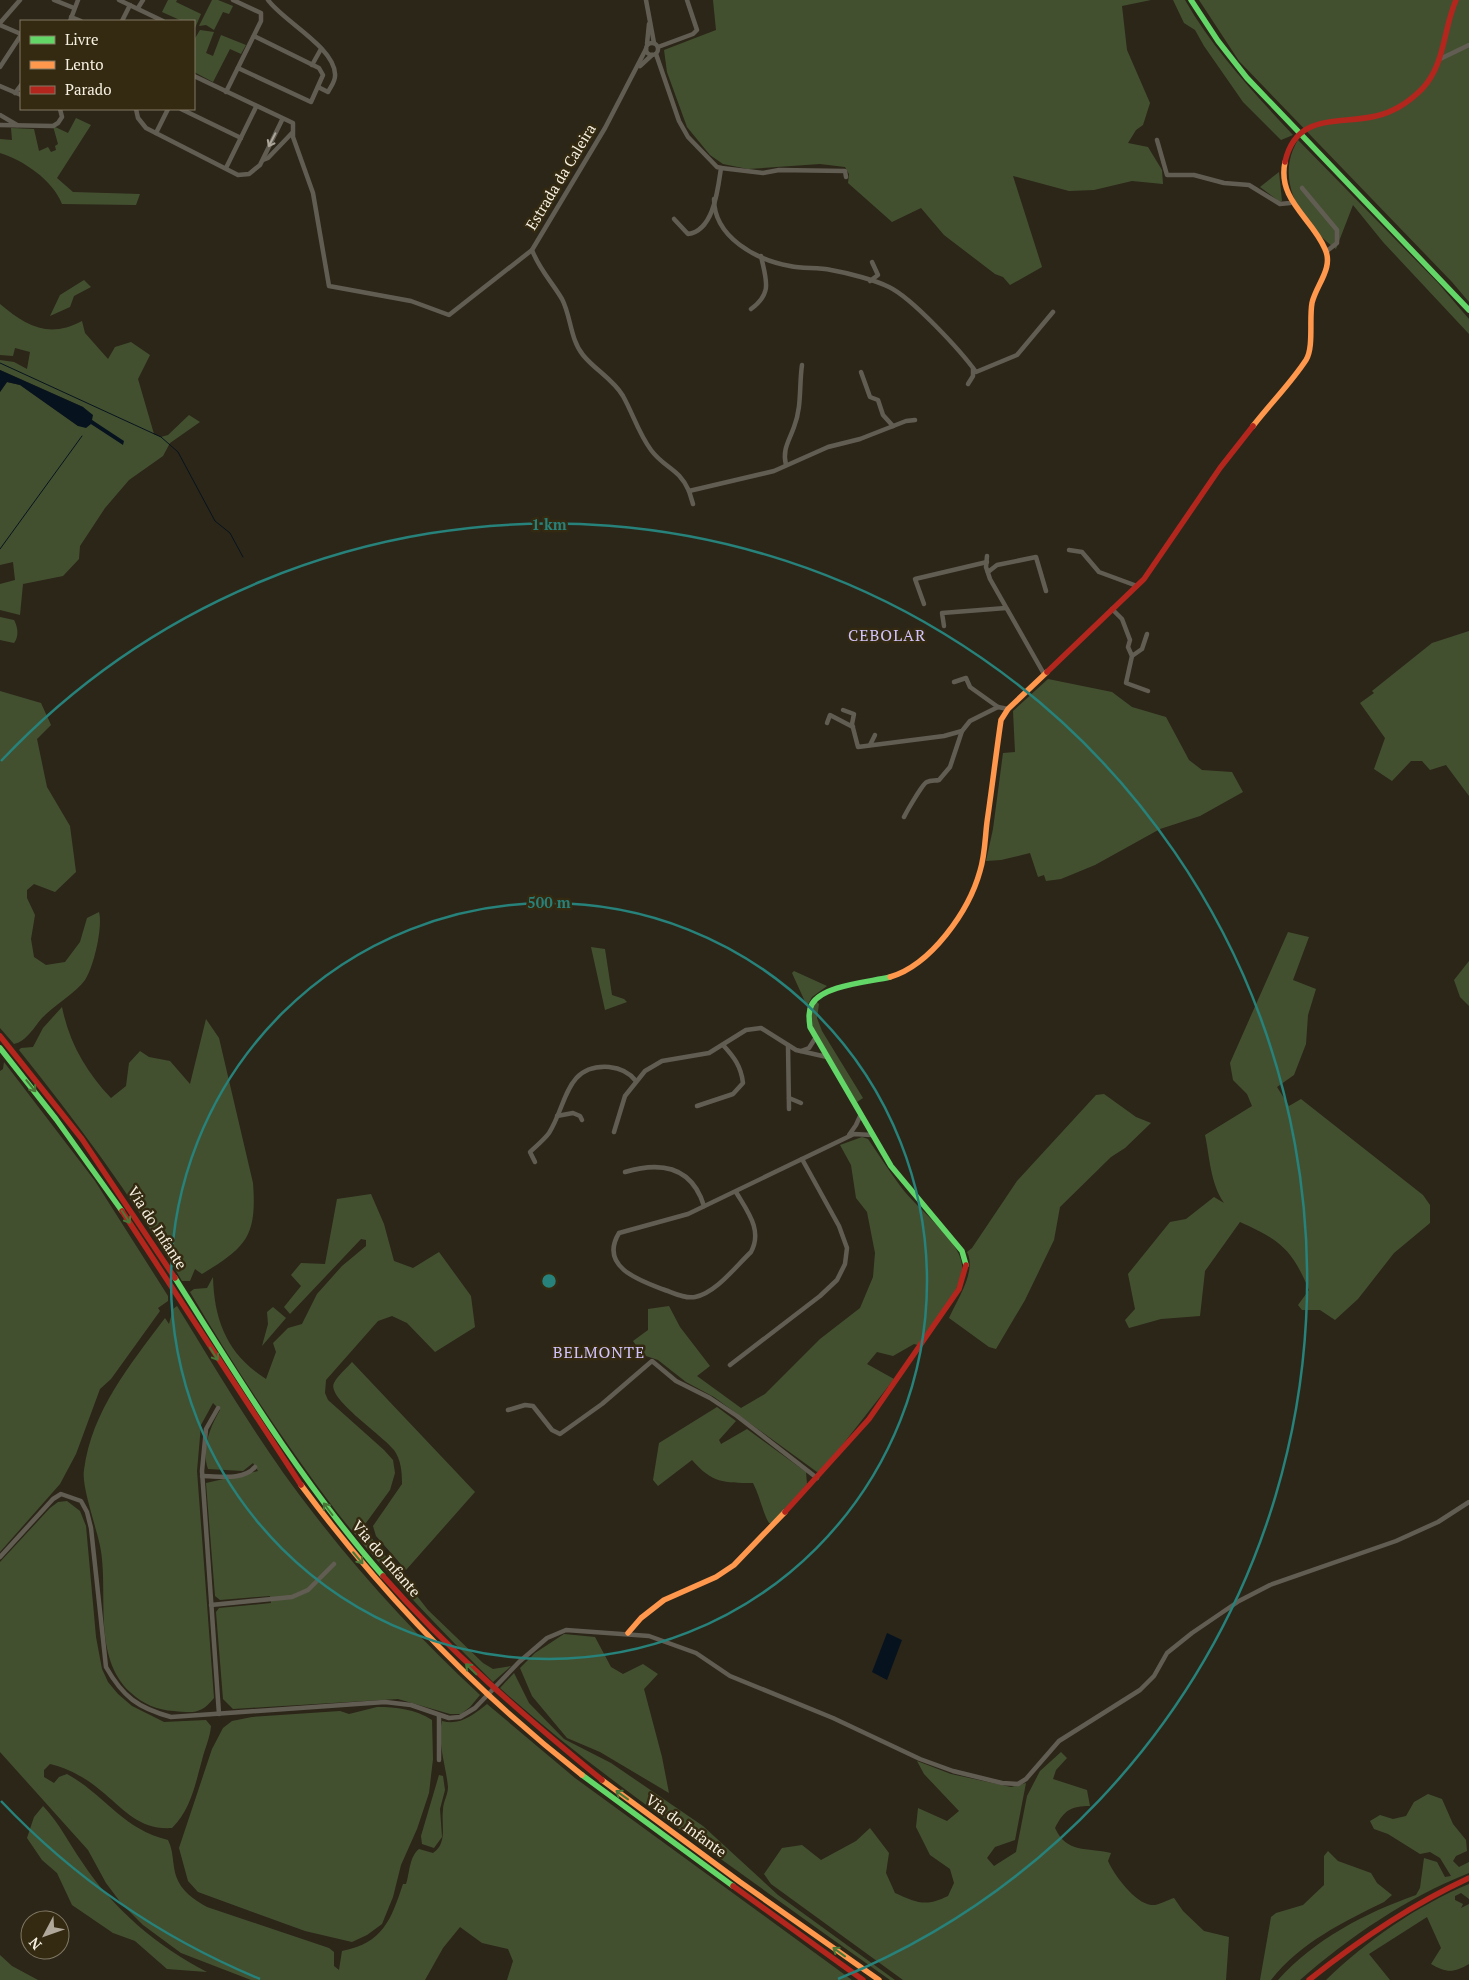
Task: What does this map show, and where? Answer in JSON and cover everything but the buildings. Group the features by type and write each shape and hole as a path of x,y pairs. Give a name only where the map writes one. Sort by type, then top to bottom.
{"main road":[{"path":"628,1633 641,1618 664,1600 716,1577 734,1565 818,1479 869,1419 959,1289 966,1267 962,1252 908,1188 872,1135 816,1037 808,1016 812,1004 818,996 837,987 890,978 904,972 922,962 937,946 977,883 991,797 997,735 1001,720 1008,709 1144,580 1220,468 1307,358 1311,340 1312,304 1328,266 1327,252 1313,230 1290,203 1284,183 1284,169 1289,148 1308,126 1388,113 1415,94 1428,82 1440,59 1450,11 1456,0"},
{"path":"1192,1 1228,55 1301,136 1469,310"},
{"name":"Via do Infante","path":"0,1036 62,1113 111,1180 294,1463 359,1549 409,1605 483,1681 557,1745 629,1801 879,1980"},
{"name":"Via do Infante","path":"0,1048 62,1125 110,1193 292,1473 338,1534 408,1616 471,1680 565,1762 863,1980"},
{"path":"1309,1980 1342,1953 1377,1930 1417,1905 1469,1878"},
{"path":"1317,1980 1377,1930"}],"street":[{"path":"20,0 0,24 20,34"},
{"path":"54,0 74,8"},
{"path":"71,19 78,0"},
{"path":"119,0 161,20"},
{"path":"138,8 143,0"},
{"path":"226,92 261,21 261,13 233,0"},
{"path":"268,0 289,21 302,29 321,49 336,75 328,92 318,87"},
{"path":"637,68 654,54 656,45 646,0"},
{"path":"647,47 693,34 697,30 687,0"},
{"path":"122,20 130,5"},
{"path":"647,47 650,20"},
{"path":"238,68 311,102 323,75 319,68 254,36"},
{"path":"0,67 20,37"},
{"path":"1440,59 1469,45"},
{"path":"647,47 654,54 679,121 688,137 721,168 763,173 779,170 845,171 846,177"},
{"name":"Estrada da Caleira","path":"647,47 605,128 532,250 538,265 562,300 576,344 583,356 623,396 651,450 662,463 677,471 685,481 694,504"},
{"path":"312,64 321,49"},
{"path":"195,76 282,120 293,123 292,133 314,194 329,286 411,301 449,315 532,250"},
{"path":"0,86 20,95"},
{"path":"15,93 20,86"},
{"path":"226,168 256,107"},
{"path":"0,125 53,126 62,117 60,110"},
{"path":"136,110 138,118 146,128 238,175 249,174 263,160 282,120"},
{"path":"156,133 168,110"},
{"path":"183,110 241,138"},
{"path":"0,115 16,125"},
{"path":"263,160 268,158 292,133"},
{"path":"1157,140 1167,176 1194,175 1224,182 1249,185 1280,204 1290,203"},
{"path":"674,219 685,232 693,233 708,221 721,168"},
{"path":"1302,188 1337,230 1337,243 1327,252"},
{"path":"714,199 716,218 742,248 788,266 831,270 894,290 962,353 976,372 1017,355 1053,312"},
{"path":"751,309 762,302 766,293 767,286 761,256"},
{"path":"870,281 878,275 872,262"},
{"path":"786,465 784,457 786,444 798,418 802,364"},
{"path":"968,384 973,376 973,368"},
{"path":"861,372 870,397 878,400 883,415 893,426"},
{"path":"689,491 774,471 828,447 860,440 893,426 915,420"},
{"path":"1069,550 1082,552 1099,572 1137,586"},
{"path":"987,556 988,572 1006,608 1044,674"},
{"path":"988,572 997,565 1036,557 1046,591"},
{"path":"924,604 915,579 986,562"},
{"path":"944,626 942,613 1006,608"},
{"path":"1112,609 1122,619 1132,656 1126,683 1148,691"},
{"path":"1132,656 1142,649 1147,634"},
{"path":"954,682 966,678 970,687 998,707 1008,709"},
{"path":"904,817 918,796 922,785 939,780 950,767 962,731 970,721 998,707"},
{"path":"843,710 854,714 853,727 858,747 944,736 962,731"},
{"path":"827,723 830,715 853,727"},
{"path":"870,745 875,735"},
{"path":"614,1132 620,1106 636,1081 649,1068 662,1061 709,1053 746,1030 761,1028 796,1050 827,1057"},
{"path":"796,1050 809,1048 816,1037"},
{"path":"697,1106 733,1094 743,1083 741,1070 733,1055 723,1045"},
{"path":"788,1045 789,1109"},
{"path":"535,1162 530,1152 548,1134 574,1079 587,1070 602,1066 616,1067 630,1074 636,1081"},
{"path":"789,1098 801,1103"},
{"path":"557,1116 573,1113 580,1116 582,1120"},
{"path":"844,1138 856,1125 861,1114"},
{"path":"736,1192 755,1227 754,1245 751,1252 705,1294 685,1297 633,1278 618,1264 614,1252 614,1242 619,1233 688,1214 854,1134 872,1135"},
{"path":"730,1365 820,1296 837,1280 845,1264 847,1248 839,1226 802,1159"},
{"path":"625,1172 652,1168 669,1168 683,1173 691,1180 704,1206"},
{"path":"508,1410 526,1405 533,1406 552,1430 560,1434 602,1404 652,1361 676,1381 710,1398 737,1416 818,1479"},
{"path":"218,1408 206,1429 202,1476 219,1714"},
{"path":"202,1476 233,1477 251,1471 255,1467"},
{"path":"0,1557 53,1499 61,1494 81,1501 92,1528 106,1667 114,1682 127,1696 147,1710 171,1717 392,1702 411,1705 439,1715 460,1717 475,1708 511,1670 547,1638 566,1630 628,1633 650,1636 696,1653 730,1676 833,1718 920,1759 953,1771 1002,1783 1018,1784 1026,1779 1059,1741 1140,1690 1154,1676 1167,1653 1192,1633 1239,1602 1270,1584 1396,1541 1438,1522 1469,1502"},
{"path":"211,1605 292,1597 308,1590 334,1564"},
{"path":"438,1760 439,1715"}],"green space":[{"path":"168,0 177,0 176,2 201,14 195,28 195,20 180,20 162,12"},
{"path":"212,0 218,0 233,6 229,14 223,12 214,30 206,25 199,26"},
{"path":"713,0 1151,0 1122,6 1127,50 1150,103 1143,125 1136,130 1128,143 1148,147 1162,170 1163,184 1132,181 1094,190 1069,191 1013,176 1042,267 1010,285 1003,277 995,274 944,235 921,208 892,222 848,183 849,174 845,167 820,164 748,169 723,164 710,155 687,127 667,72 664,50 716,30"},
{"path":"1173,0 1185,0 1196,19 1222,54 1293,135 1281,140 1243,102 1195,30 1184,23"},
{"path":"1199,0 1469,0 1469,302 1452,282 1239,61"},
{"path":"200,30 214,32 206,53 213,56 221,35 246,45 241,54 230,49 213,82 195,73 195,38"},
{"path":"76,118 91,125 57,178 73,192 140,194 136,205 62,204 52,187 36,172 9,156 0,153 0,139 12,140 11,128 34,129 39,151 48,147 51,152 56,150 55,146 58,144 53,126 68,133"},
{"path":"1298,140 1438,283 1469,319 1469,334 1383,242 1353,205 1336,249 1313,227 1295,200 1290,186 1291,155"},
{"path":"1279,172 1282,201 1280,202 1260,187"},
{"path":"84,280 91,287 74,296 70,307 50,316 60,295"},
{"path":"0,304 19,318 38,328 59,329 82,321 85,333 108,359 115,347 131,342 150,355 138,379 154,434 161,437 168,435 189,415 200,422 170,443 163,456 129,480 105,508 80,546 79,559 63,576 23,584 20,615 0,610 0,584 15,580 13,562 0,565 0,392 7,382 20,385 78,426 91,424 123,444 92,420 83,407 0,370 0,360 14,362 27,369 30,352 15,348 13,356 0,355"},
{"path":"0,617 14,620 17,638 14,643 0,640"},
{"path":"1469,631 1469,796 1446,765 1430,770 1422,761 1411,761 1392,781 1374,769 1385,738 1360,703 1374,693 1372,691 1432,643"},
{"path":"1048,679 1112,692 1132,707 1166,717 1189,760 1202,770 1232,772 1243,792 1200,816 1160,829 1095,865 1061,879 1046,881 1044,875 1038,877 1030,853 1001,860 986,861 993,829 1003,753 1015,752 1013,711"},
{"path":"0,691 41,703 51,725 37,739 47,787 70,826 76,872 55,892 34,884 27,890 27,898 35,915 31,939 34,957 46,965 65,962 80,942 87,918 99,912 100,918 99,936 85,980 76,990 47,1013 23,1040 14,1044 0,1028"},
{"path":"1288,932 1309,937 1293,980 1316,989 1308,1015 1306,1044 1294,1075 1277,1087 1289,1106 1301,1099 1423,1195 1430,1205 1430,1223 1394,1253 1358,1299 1335,1320 1320,1310 1302,1310 1298,1305 1309,1290 1290,1255 1283,1247 1265,1234 1240,1222 1205,1271 1200,1316 1161,1319 1129,1328 1125,1320 1135,1309 1128,1274 1170,1222 1186,1219 1214,1197 1224,1203 1213,1178 1205,1135 1252,1106 1247,1094 1233,1080 1230,1063"},
{"path":"591,947 605,949 612,995 627,1002 605,1010"},
{"path":"1469,961 1469,1006 1460,997 1454,980"},
{"path":"794,971 827,986 812,997 807,1006 792,973"},
{"path":"816,1001 819,1004 817,1018 822,1031 863,1098 857,1102 813,1028 811,1010"},
{"path":"62,1007 69,1032 80,1056 94,1078 111,1098 126,1086 129,1063 140,1051 149,1057 170,1061 190,1084 206,1019 219,1038 253,1183 253,1216 250,1228 239,1248 202,1274 195,1269 190,1281 182,1281 145,1221 105,1163 19,1050 21,1048 33,1047 43,1028"},
{"path":"4,1062 95,1181 168,1296 168,1301 158,1308 160,1311 111,1379 100,1389 76,1454 60,1484 0,1552 0,1071 3,1069"},
{"path":"1104,1094 1136,1117 1151,1123 1125,1148 1111,1157 1060,1207 1054,1240 1025,1300 996,1349 989,1347 949,1318 968,1276 970,1268 967,1252 972,1248 1017,1181 1096,1095"},
{"path":"862,1137 868,1139 901,1187 954,1245 962,1265 961,1275 958,1285 946,1307 918,1345 914,1344 893,1356 877,1352 867,1364 894,1379 822,1471 817,1472 714,1397 686,1382 658,1360 643,1355 633,1341 648,1330 648,1309 669,1306 680,1327 710,1366 697,1376 741,1408 765,1394 820,1339 860,1308 873,1277 875,1253 867,1212 856,1198 851,1165 840,1145"},
{"path":"371,1194 384,1224 394,1261 413,1268 439,1252 471,1296 475,1327 435,1352 407,1323 392,1316 378,1321 326,1380 325,1393 328,1400 393,1460 395,1473 390,1490 363,1527 428,1610 483,1663 493,1669 511,1666 493,1682 392,1577 336,1511 260,1404 190,1292 194,1289 207,1288 213,1277 216,1308 226,1336 242,1359 266,1379 276,1352 273,1343 288,1328 302,1324 317,1294 342,1266 366,1246 366,1240 361,1239 290,1314 284,1307 301,1286 291,1275 301,1263 325,1264 337,1199"},
{"path":"177,1306 260,1438 314,1514 393,1608 480,1695 461,1714 450,1714 398,1699 233,1709 223,1699 216,1612 219,1608 271,1603 270,1596 220,1600 215,1596 206,1483 258,1471 253,1463 243,1471 208,1469 206,1446 220,1410 213,1403 201,1425 197,1471 214,1698 205,1707 197,1711 187,1712 162,1709 150,1706 140,1700 118,1678 106,1644 101,1551 85,1487 84,1470 88,1448 95,1428 114,1389 165,1318 169,1324 173,1309"},
{"path":"273,1307 286,1318 262,1346 268,1324 267,1312"},
{"path":"352,1362 475,1492 406,1570 376,1536 373,1526 402,1484 400,1462 394,1450 347,1407 334,1390 334,1383"},
{"path":"717,1407 736,1421 719,1440 721,1444 747,1429 806,1472 807,1484 773,1523 769,1523 753,1483 734,1483 719,1480 699,1468 692,1460 658,1486 653,1480 659,1443"},
{"path":"67,1501 80,1511 86,1526 96,1637 102,1669 108,1682 132,1706 164,1722 206,1720 211,1726 192,1796 184,1813 172,1828 161,1828 143,1823 127,1813 93,1784 65,1769 50,1764 44,1770 44,1777 54,1783 59,1777 67,1774 92,1791 138,1828 168,1840 178,1881 188,1895 202,1904 329,1948 334,1952 334,1966 339,1970 342,1951 356,1947 376,1936 389,1919 403,1884 406,1884 413,1856 416,1852 419,1849 433,1853 441,1844 443,1807 448,1787 441,1746 442,1721 455,1722 466,1719 487,1704 575,1778 852,1980 507,1980 513,1961 508,1949 482,1943 460,1927 443,1948 425,1980 251,1980 181,1953 143,1925 121,1903 106,1883 88,1850 0,1752 0,1562 50,1508 58,1502"},
{"path":"564,1634 595,1637 611,1667 623,1674 643,1664 658,1674 644,1689 662,1757 669,1793 600,1752 567,1738 532,1696 520,1668 535,1653"},
{"path":"514,1673 529,1703 564,1739 611,1763 703,1826 778,1895 895,1980 890,1980 690,1837 607,1776 553,1733 500,1688"},
{"path":"377,1707 405,1709 419,1713 432,1720 433,1759 429,1793 417,1829 401,1865 393,1897 382,1924 367,1935 352,1942 305,1931 198,1892 188,1881 179,1848 212,1749 223,1728 232,1721 252,1717 340,1711 349,1714"},
{"path":"1061,1752 1067,1758 1056,1770 1053,1779 1087,1790 1090,1806 1073,1808 1065,1813 1055,1828 1060,1836 1071,1846 1111,1853 1108,1861 1115,1874 1138,1899 1151,1905 1157,1905 1174,1898 1183,1911 1204,1931 1229,1937 1226,1980 903,1980 771,1884 764,1874 782,1848 802,1845 821,1860 856,1841 870,1828 889,1853 886,1873 895,1893 916,1901 934,1902 948,1896 954,1883 950,1869 930,1855 916,1827 918,1808 947,1821 959,1811 924,1774 917,1761 951,1774 1011,1787 1026,1783 1015,1840 995,1847 987,1858 994,1866 1016,1852 1027,1796 1040,1771"},
{"path":"439,1775 443,1776 445,1790 440,1809 442,1837 434,1848 422,1844 421,1836"},
{"path":"1428,1794 1442,1799 1453,1824 1466,1840 1467,1851 1456,1856 1453,1861 1459,1867 1469,1862 1469,1873 1424,1894 1380,1919 1300,1980 1278,1980 1292,1965 1324,1940 1378,1910 1416,1895 1420,1888 1424,1858 1437,1862 1445,1877 1451,1876 1440,1858 1430,1852 1420,1854 1388,1834 1374,1829 1370,1821 1380,1815 1393,1819 1406,1816 1414,1802"},
{"path":"43,1806 59,1826 94,1879 122,1911 154,1938 207,1972 167,1969 135,1941 113,1933 72,1905 57,1873 42,1860 27,1838 34,1817"},
{"path":"1328,1851 1338,1861 1371,1873 1377,1883 1392,1895 1384,1902 1353,1917 1309,1944 1282,1967 1271,1980 1260,1980 1271,1917 1276,1913 1303,1905 1324,1885 1324,1856"},
{"path":"1469,1884 1469,1899 1461,1893 1455,1896 1455,1900 1463,1904 1461,1908 1469,1904 1469,1964 1450,1971 1431,1964 1441,1948 1427,1917 1369,1954 1390,1980 1326,1980 1393,1925 1431,1902"},
{"path":"0,1955 12,1966 38,1980 0,1980"}],"water":[{"path":"0,370 83,407 93,415 92,420 124,441 123,445 91,424 86,428 78,426 20,385 7,382 0,392"},
{"path":"887,1633 902,1640 887,1680 872,1672"}],"waterway":[{"path":"0,363 161,437 178,452 215,521 230,533 243,557"},
{"path":"0,549 82,436"}],"traffic: fast":[{"path":"1191,0 1218,41 1247,78 1469,310"},
{"path":"890,977 836,988 826,992 812,1004 809,1018 810,1027 891,1166 962,1251 966,1265"},
{"path":"0,1048 56,1119 122,1211"},
{"path":"175,1278 273,1431 326,1505 383,1576"},
{"path":"582,1775 733,1886"}],"traffic: slow":[{"path":"1253,426 1306,360 1311,340 1312,303 1326,270 1327,263 1325,249 1297,208 1286,187 1284,175 1285,162"},
{"path":"890,977 905,971 934,949 958,919 967,903 975,887 983,859 1001,720 1008,709 1047,672"},
{"path":"301,1485 397,1603 504,1710 582,1775"},
{"path":"628,1633 641,1618 664,1600 716,1577 734,1565 785,1512"},
{"path":"602,1780 740,1882 879,1980"}],"traffic: jam":[{"path":"1285,162 1291,146 1299,135 1309,128 1334,121 1362,119 1383,114 1401,106 1417,94 1430,80 1435,69 1456,0"},
{"path":"1047,672 1144,579 1220,468 1253,426"},
{"path":"0,1036 82,1139 175,1278"},
{"path":"122,1211 301,1485"},
{"path":"785,1512 869,1419 959,1289 966,1265"},
{"path":"383,1576 461,1657 544,1732 602,1780"},
{"path":"1309,1980 1386,1924 1469,1878"},
{"path":"733,1886 863,1980"}],"district":[{"name":"CEBOLAR","path":"887,635"},
{"name":"BELMONTE","path":"599,1352"}]}
